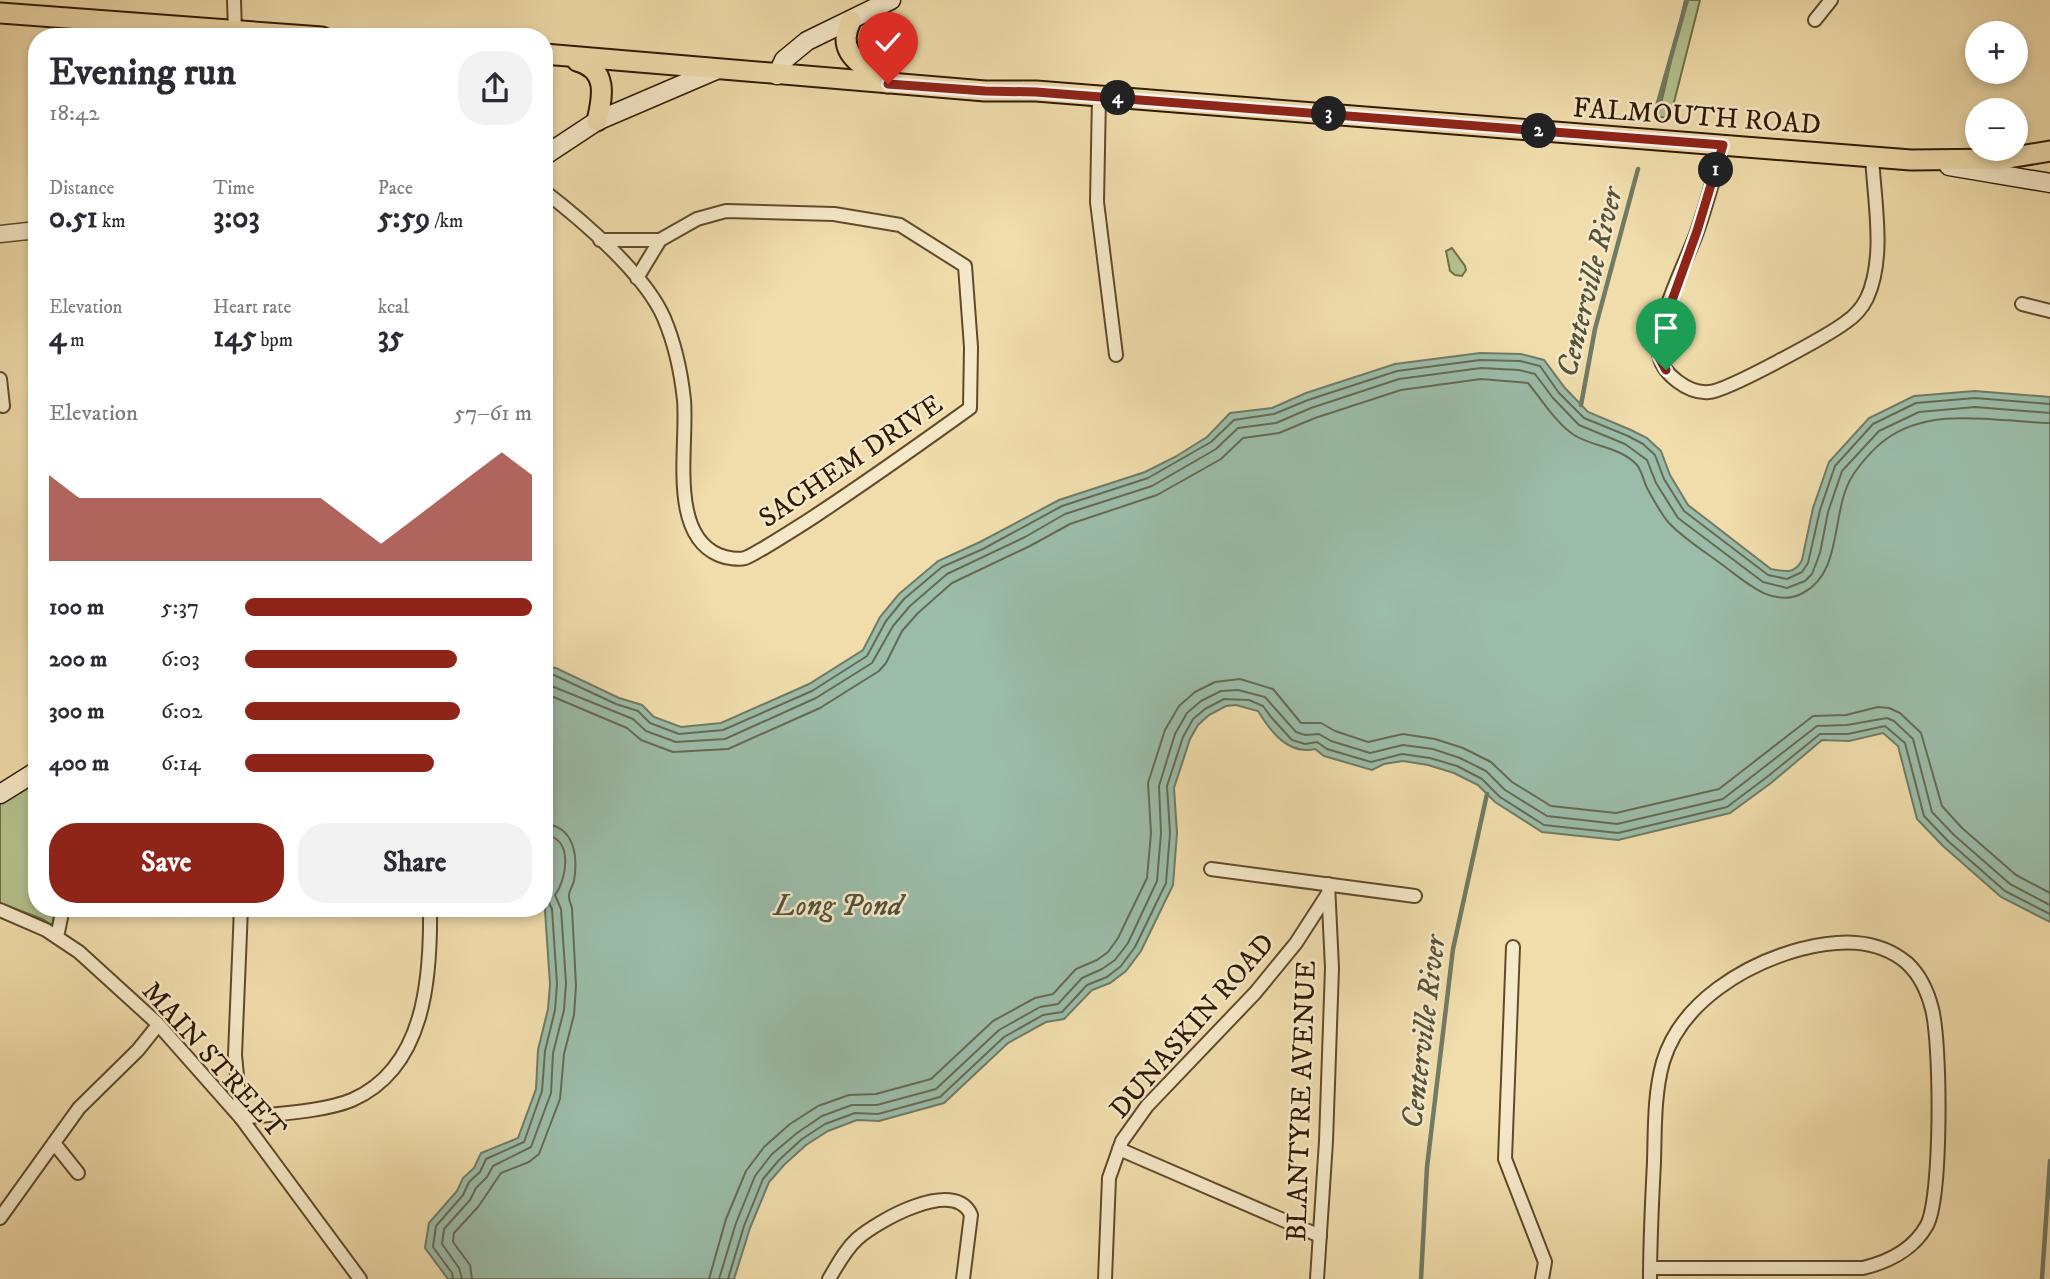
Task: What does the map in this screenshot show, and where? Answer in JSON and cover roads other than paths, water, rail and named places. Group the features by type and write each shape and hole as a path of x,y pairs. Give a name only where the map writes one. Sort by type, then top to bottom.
{"main road":[{"path":"777,75 784,60 807,41 891,0"},
{"path":"0,13 185,28"},
{"path":"850,21 845,39 850,55 888,84"},
{"path":"553,55 587,64 594,69 601,92 597,121"},
{"name":"FALMOUTH ROAD","path":"553,55 888,84 1099,96 1911,160 1992,160 2050,151"},
{"path":"553,150 597,121 716,70"},
{"path":"1911,160 2050,183"},
{"path":"0,794 28,777"}],"street":[{"path":"234,0 234,28"},
{"path":"1815,20 1831,0"},
{"path":"1099,96 1097,202 1116,355"},
{"path":"1723,145 1701,220 1665,319 1659,346 1659,357 1669,374 1689,387 1704,392 1716,391 1745,378 1843,325 1860,309 1871,288 1877,267 1872,156"},
{"name":"SACHEM DRIVE","path":"553,199 600,240 637,278 647,289 662,315 679,366 685,430 684,504 694,534 707,550 723,557 744,559 795,530 970,408 971,346 965,266 901,225 834,214 726,211 697,219 660,240 637,278"},
{"path":"0,234 28,231"},
{"name":"SACHEM DRIVE","path":"600,240 660,240"},
{"path":"2022,304 2050,311"},
{"path":"0,379 3,406"},
{"path":"1211,869 1328,890 1415,896"},
{"name":"DUNASKIN ROAD","path":"1105,1279 1109,1178 1119,1149 1147,1106 1255,993 1296,943 1328,890"},
{"name":"BLANTYRE AVENUE","path":"1317,1279 1326,1141 1332,968 1328,890"},
{"name":"MAIN STREET","path":"0,910 46,930 79,952 159,1025 241,1118 360,1279"},
{"path":"57,937 60,917"},
{"path":"241,917 234,1055 241,1118 298,1112 350,1100 376,1086 397,1067 411,1041 426,986 430,917"},
{"path":"1847,941 1862,943 1887,951 1907,964 1927,992 1933,1011 1938,1055 1935,1195 1928,1222 1918,1239 1887,1260 1863,1268 1650,1273 1656,1103 1661,1071 1670,1044 1690,1015 1721,986 1739,974 1767,960 1815,946 1847,941"},
{"path":"1513,947 1505,1159 1545,1262 1542,1279"},
{"path":"0,1218 79,1108 138,1050 159,1025"},
{"path":"54,1143 78,1174"},
{"path":"1119,1149 1320,1236"},
{"path":"830,1279 845,1251 884,1218 925,1203 950,1200 961,1202 971,1215 963,1279"}],"water":[{"name":"Long Pond","path":"1480,353 1521,354 1544,360 1588,412 1647,438 1661,451 1670,475 1688,505 1771,569 1781,571 1793,570 1802,560 1813,508 1829,462 1869,418 1914,396 1975,391 2050,397 2050,922 2001,897 1917,819 1898,746 1883,733 1849,741 1822,740 1730,813 1618,840 1542,832 1495,802 1478,785 1454,773 1428,765 1403,761 1384,764 1372,770 1324,756 1315,749 1297,749 1281,740 1258,711 1236,705 1226,706 1198,725 1190,739 1174,788 1177,833 1173,885 1141,951 1126,971 1110,983 1092,990 1064,1019 1046,1022 1008,1043 944,1103 879,1121 857,1120 828,1131 806,1145 769,1182 750,1228 734,1279 448,1279 425,1248 429,1223 457,1191 481,1153 518,1138 536,1089 538,1050 548,1009 550,984 545,917 553,917 553,668 619,698 642,705 654,717 681,727 721,723 809,684 863,650 880,617 899,594 938,561 1059,500 1145,472 1175,457 1207,437 1230,413 1272,408 1306,393 1395,364"}],"waterway":[{"name":"Centerville River","path":"1656,110 1687,0"},
{"name":"Centerville River","path":"1581,405 1595,329 1638,169"},
{"name":"Centerville River","path":"1421,1279 1427,1167 1453,949 1487,794"},
{"path":"2042,1279 2050,1161"}]}
